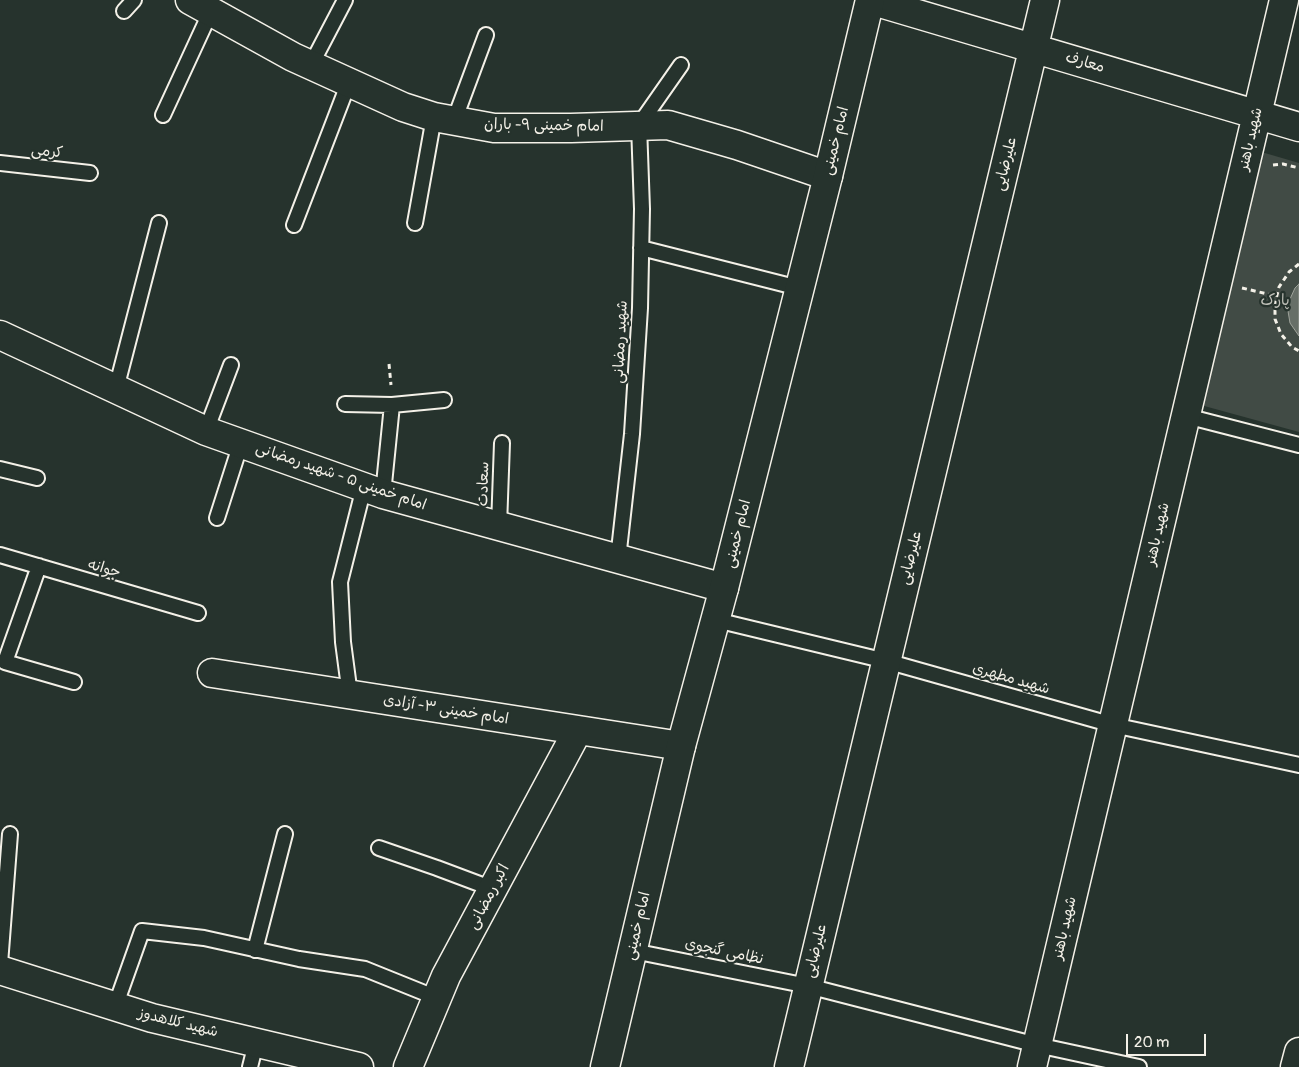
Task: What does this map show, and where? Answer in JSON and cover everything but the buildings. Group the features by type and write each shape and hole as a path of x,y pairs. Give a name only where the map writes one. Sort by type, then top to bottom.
{"street":[{"name":"معارف","path":"870,0 1299,127"},
{"name":"امام خمینی","path":"605,1067 681,746 716,620 828,176 870,0"},
{"name":"علیرضایی","path":"788,1067 1046,0"},
{"name":"شهید باهنر","path":"1035,1056 1284,0"},
{"name":"امام خمینی ۹- باران","path":"200,6 293,57 403,107 444,119 494,128 668,125 737,145 828,176"},
{"name":"امام خمینی ۵ - شهید رمضانی","path":"0,335 206,431 374,491 724,588"},
{"name":"امام خمینی ۳- آزادی","path":"212,673 681,746"},
{"name":"اکبر رمضانی","path":"408,1067 446,976 578,730"},
{"name":"شهید کلاهدوز","path":"0,970 152,1018 253,1055 359,1067"},
{"path":"1296,1067 1299,1052"}],"lane":[{"path":"124,11 134,0"},
{"path":"311,65 345,0"},
{"path":"163,115 200,6"},
{"path":"414,223 444,119 486,35"},
{"path":"640,126 681,65"},
{"path":"294,225 349,82"},
{"name":"شهید رمضانی","path":"618,559 632,424 640,308 642,209 640,126"},
{"name":"کرمی","path":"0,163 90,173"},
{"path":"116,389 159,223"},
{"path":"641,248 799,288"},
{"path":"206,431 231,365"},
{"path":"345,404 392,405 444,400"},
{"path":"350,695 343,642 340,582 374,491 392,405"},
{"path":"1186,416 1299,445"},
{"path":"217,518 241,443"},
{"name":"سعادت","path":"499,526 502,443"},
{"path":"0,469 38,478"},
{"name":"جوانه","path":"0,555 198,613"},
{"path":"40,566 5,662 74,682"},
{"name":"شهید مطهری","path":"716,620 886,661 1113,725 1299,765"},
{"path":"0,964 10,834"},
{"path":"255,950 284,834"},
{"path":"379,848 493,889"},
{"path":"116,1007 142,931 204,938 299,959 365,969 437,998"},
{"name":"نظامی گنجوی","path":"633,950 808,986 1035,1056 1139,1067"}],"path":[{"path":"1299,264 1289,272 1279,287 1275,303 1275,319 1281,334 1292,347 1299,351"},
{"path":"1218,281 1276,296"}],"green space":[{"name":"پارک","path":"1258,151 1299,163 1299,432 1197,404"}],"shaded area":[{"path":"1299,284 1299,336 1290,323 1288,311 1290,299"}]}
